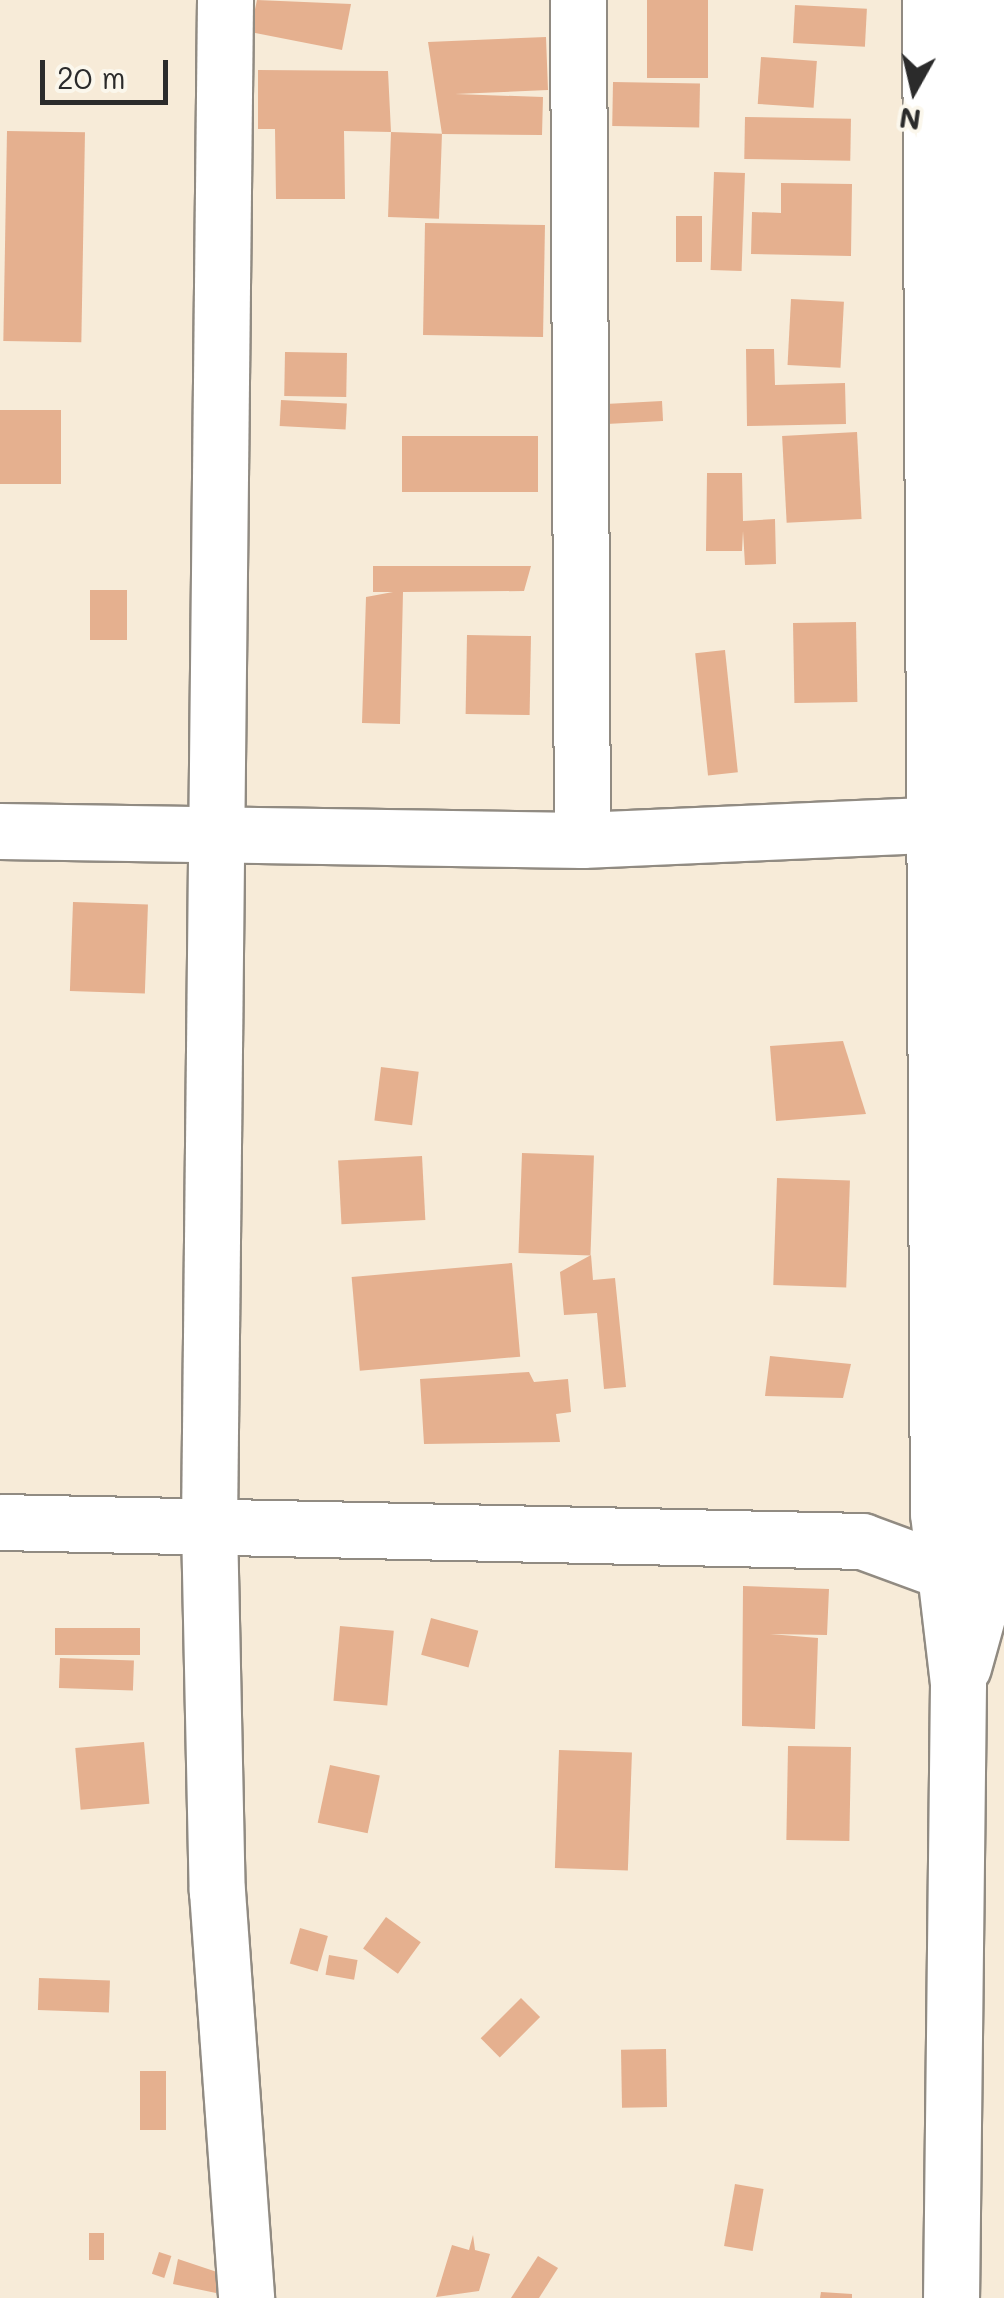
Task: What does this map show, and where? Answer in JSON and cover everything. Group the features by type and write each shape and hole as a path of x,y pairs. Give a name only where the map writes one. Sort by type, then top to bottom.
{"street":[{"path":"225,0 209,1524 216,1891 246,2298"},
{"path":"578,0 582,840"},
{"path":"930,0 939,748 931,831 978,1515"},
{"path":"951,2298 958,1684 978,1570 983,818 980,0"},
{"path":"0,831 582,840 931,831 983,818"},
{"path":"862,1542 978,1515"},
{"path":"0,1522 862,1542 978,1570"}],"building":[{"path":"257,0 351,4 342,50 250,32"},
{"path":"647,0 708,0 708,78 647,78"},
{"path":"795,5 867,9 865,47 793,43"},
{"path":"546,37 548,90 455,94 543,97 542,135 442,134 428,42"},
{"path":"761,57 817,61 814,108 758,104"},
{"path":"258,70 388,71 391,132 344,131 345,199 276,199 275,129 258,129"},
{"path":"613,82 700,84 699,128 612,126"},
{"path":"745,117 851,119 850,161 744,159"},
{"path":"7,131 85,132 81,342 3,341"},
{"path":"391,132 442,134 439,219 388,217"},
{"path":"714,172 745,173 742,271 711,270"},
{"path":"781,183 852,184 851,256 751,254 752,212 781,213"},
{"path":"676,216 702,216 702,262 676,262"},
{"path":"425,223 545,225 543,337 423,335"},
{"path":"791,299 844,302 840,368 788,365"},
{"path":"746,349 774,349 775,385 845,383 846,424 747,426"},
{"path":"285,352 347,353 346,397 284,396"},
{"path":"281,400 347,403 346,429 280,426"},
{"path":"662,401 663,421 597,424 596,404"},
{"path":"0,410 61,410 61,484 0,484"},
{"path":"857,432 862,519 787,523 782,436"},
{"path":"402,436 538,436 538,492 402,492"},
{"path":"707,473 742,473 743,521 775,519 776,564 745,565 743,531 742,551 706,551"},
{"path":"373,566 531,566 524,591 403,592 400,724 362,723 366,597 393,592 373,592"},
{"path":"90,590 127,590 127,640 90,640"},
{"path":"856,622 857,702 794,703 793,623"},
{"path":"467,635 531,636 530,715 466,714"},
{"path":"725,650 738,772 708,775 695,653"},
{"path":"73,902 148,905 145,994 70,991"},
{"path":"843,1041 866,1114 776,1121 770,1046"},
{"path":"381,1067 419,1072 412,1125 374,1121"},
{"path":"522,1153 594,1156 590,1255 519,1253"},
{"path":"422,1156 425,1220 341,1224 338,1160"},
{"path":"777,1178 850,1181 846,1287 773,1285"},
{"path":"591,1255 593,1280 615,1278 626,1387 604,1389 597,1313 564,1315 560,1272"},
{"path":"512,1263 520,1357 360,1371 352,1277"},
{"path":"770,1356 851,1364 843,1398 765,1396"},
{"path":"529,1372 534,1382 568,1379 571,1412 556,1414 560,1442 424,1444 420,1379"},
{"path":"743,1586 829,1589 827,1635 770,1634 818,1638 815,1729 742,1726"},
{"path":"431,1618 478,1631 468,1667 421,1655"},
{"path":"340,1626 394,1631 387,1705 333,1701"},
{"path":"55,1628 140,1628 140,1655 55,1655"},
{"path":"60,1658 134,1661 133,1691 59,1688"},
{"path":"144,1742 149,1804 81,1810 75,1748"},
{"path":"788,1746 851,1747 849,1841 786,1840"},
{"path":"559,1750 632,1753 628,1870 555,1868"},
{"path":"330,1765 380,1776 368,1833 318,1823"},
{"path":"386,1917 421,1942 398,1974 363,1949"},
{"path":"300,1928 328,1936 318,1972 290,1964"},
{"path":"329,1955 358,1960 354,1980 326,1975"},
{"path":"39,1978 110,1980 109,2012 38,2010"},
{"path":"521,1998 540,2017 500,2057 481,2038"},
{"path":"666,2049 667,2107 622,2108 621,2050"},
{"path":"140,2071 166,2071 166,2130 140,2130"},
{"path":"735,2184 764,2189 753,2251 724,2246"},
{"path":"89,2233 104,2233 104,2260 89,2260"},
{"path":"473,2235 475,2250 490,2254 479,2291 436,2297 452,2245 469,2250"},
{"path":"159,2252 171,2256 164,2278 152,2274"},
{"path":"538,2256 558,2268 539,2298 511,2298"},
{"path":"178,2259 220,2273 216,2293 173,2284"},
{"path":"821,2292 852,2294 852,2298 820,2298"}]}
